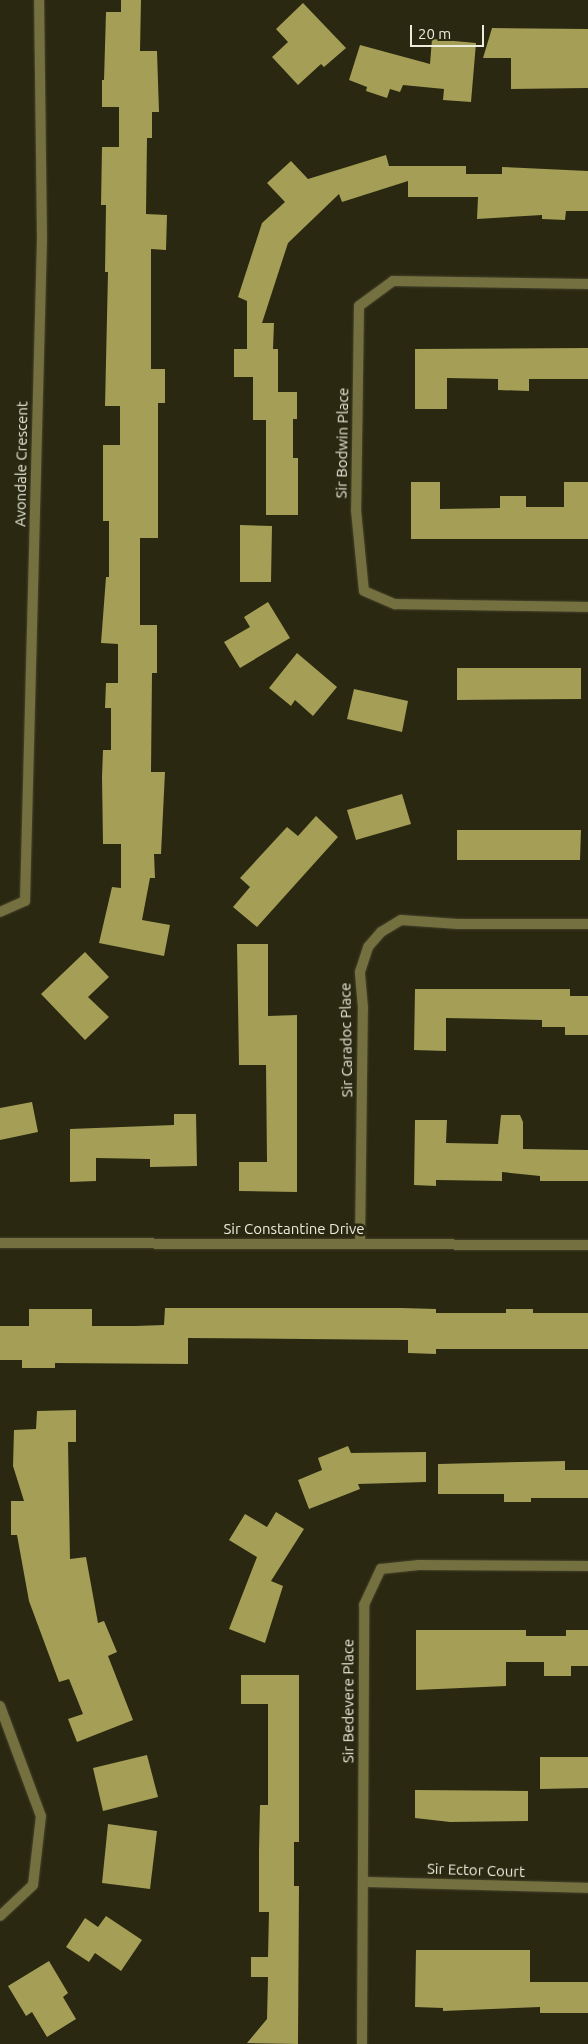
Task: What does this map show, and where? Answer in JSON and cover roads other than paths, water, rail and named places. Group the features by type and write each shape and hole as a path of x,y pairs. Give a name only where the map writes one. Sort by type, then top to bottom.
{"street":[{"name":"Avondale Crescent","path":"0,912 25,901 42,239 39,0"},
{"name":"Sir Bodwin Place","path":"588,284 392,281 359,306 356,510 364,592 394,604 588,606"},
{"name":"Sir Caradoc Place","path":"360,1244 363,1008 360,972 368,947 382,932 401,920 421,919 458,924 588,924"},
{"name":"Sir Constantine Drive","path":"0,1243 588,1245"},
{"name":"Sir Bedevere Place","path":"362,2044 364,1604 381,1568 418,1565 588,1566"},
{"path":"0,1706 40,1816 34,1886 0,1916"},
{"name":"Sir Ector Court","path":"363,1882 588,1888"}]}
